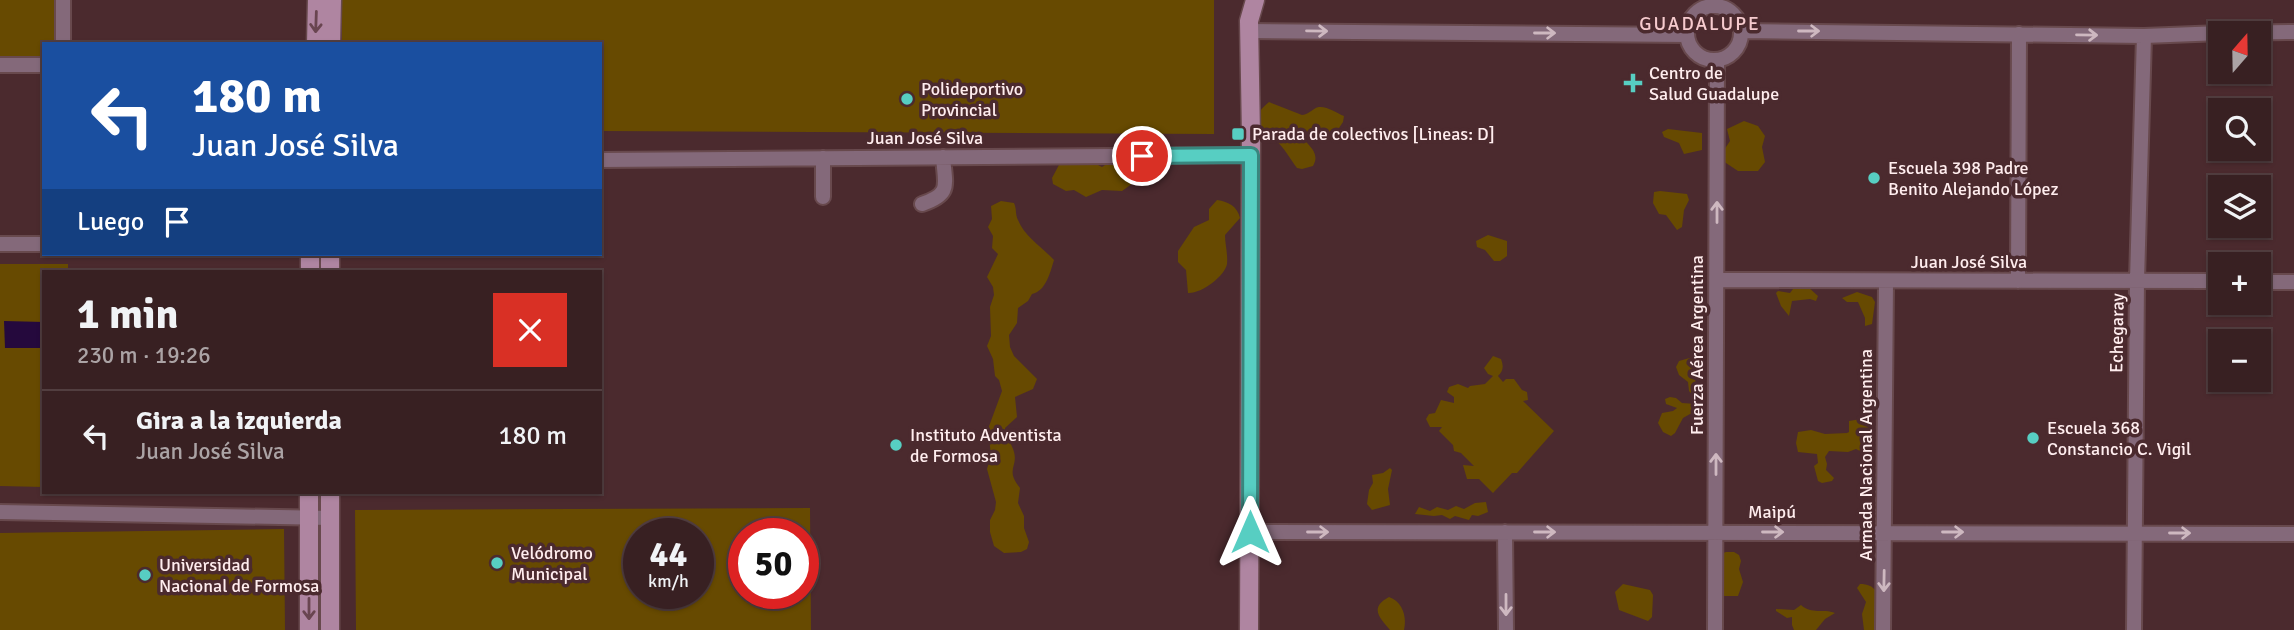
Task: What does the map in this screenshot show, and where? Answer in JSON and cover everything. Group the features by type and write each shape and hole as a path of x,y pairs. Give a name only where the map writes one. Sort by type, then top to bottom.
{"main road":[{"path":"316,42 317,0"},
{"path":"331,42 332,0"},
{"path":"1242,0 1249,26"},
{"path":"1249,630 1249,26 1255,0"},
{"path":"309,494 309,630"},
{"path":"330,494 330,630"}],"street":[{"path":"63,0 63,42"},
{"path":"1714,3 1737,19 1741,31 1735,50 1727,57 1717,60 1706,59 1697,54 1690,46 1687,35 1688,24 1694,15 1714,3"},
{"path":"1249,26 1687,35"},
{"path":"1741,31 2144,36 2208,34"},
{"path":"2272,32 2294,32"},
{"path":"2018,281 2019,34"},
{"name":"Echegaray","path":"2134,630 2137,280 2144,36"},
{"name":"Fuerza Aérea Argentina","path":"1715,630 1717,60"},
{"path":"0,65 42,65"},
{"name":"Juan José Silva","path":"602,160 1251,155"},
{"path":"922,204 938,199 945,190 943,157"},
{"path":"822,158 823,197"},
{"path":"0,244 42,244"},
{"name":"Juan José Silva","path":"1717,280 2208,281"},
{"name":"Armada Nacional Argentina","path":"1883,630 1886,281"},
{"path":"2271,282 2294,282"},
{"path":"0,512 330,518"},
{"path":"1506,531 1506,630"},
{"name":"Maipú","path":"1250,532 2294,534"}],"shaded area":[{"path":"0,0 54,0 55,42 42,42 42,59 0,59"},
{"name":"Polideportivo Provincial","path":"342,0 1214,0 1214,134 602,131 602,42 342,42"},
{"path":"1269,102 1302,115 1322,107 1344,116 1337,131 1309,136 1306,142 1315,156 1313,166 1297,168 1274,139 1260,131 1257,118"},
{"path":"1744,121 1758,126 1765,136 1762,147 1765,162 1758,171 1738,171 1723,161 1724,150 1730,141 1727,129"},
{"path":"1668,129 1702,133 1702,150 1684,154 1679,143 1664,137 1662,132"},
{"path":"1088,160 1102,167 1110,162 1133,161 1143,176 1122,191 1102,190 1086,197 1074,190 1066,191 1053,184 1052,178 1060,163"},
{"path":"1654,192 1687,194 1689,200 1684,210 1682,227 1677,230 1666,215 1659,214 1653,203"},
{"path":"1217,200 1232,205 1240,218 1225,235 1227,264 1222,274 1212,283 1199,291 1188,293 1186,270 1178,262 1178,251 1194,227 1209,220 1209,209"},
{"path":"1001,201 1014,203 1021,226 1054,260 1041,289 1018,308 1017,323 1009,335 1014,356 1037,379 1033,389 1015,397 1017,417 1005,428 1015,455 1013,476 1020,488 1018,503 1024,516 1024,528 1029,542 1027,549 1021,552 1004,553 994,546 990,532 990,520 996,502 987,469 991,455 988,429 1002,391 987,346 991,336 990,307 994,295 987,277 998,254 992,248 993,236 988,227 992,219 991,206"},
{"path":"1488,235 1507,241 1507,256 1500,261 1494,261 1485,250 1477,247 1476,241"},
{"path":"0,264 68,264 68,270 42,270 42,487 0,486"},
{"path":"1796,285 1808,287 1818,296 1816,301 1792,301 1789,316 1776,293 1790,293"},
{"path":"1857,292 1872,297 1875,302 1872,324 1865,326 1865,318 1858,302 1847,302 1842,298"},
{"path":"4,321 42,322 42,348 5,348"},
{"path":"1493,356 1502,362 1498,376 1503,382 1506,379 1514,379 1522,390 1527,392 1528,400 1523,401 1554,431 1517,473 1512,473 1493,493 1479,479 1467,479 1463,465 1474,466 1461,453 1454,451 1453,445 1439,431 1442,427 1430,427 1426,419 1429,414 1435,413 1441,400 1454,403 1454,397 1447,392 1449,387 1458,384 1468,388 1485,384 1493,376 1484,368"},
{"path":"1693,357 1699,395 1693,396 1688,382 1679,375 1676,367 1679,361"},
{"path":"1670,397 1682,403 1696,404 1697,410 1683,418 1671,436 1663,432 1658,423 1662,413 1677,408 1666,404 1665,399"},
{"path":"1861,419 1870,423 1870,435 1874,441 1872,446 1875,448 1873,453 1869,453 1865,459 1862,452 1856,449 1848,452 1829,451 1825,457 1826,470 1834,478 1822,483 1818,481 1814,466 1818,463 1817,454 1798,452 1798,432 1811,430 1825,434 1847,433 1849,421"},
{"path":"1390,468 1390,505 1372,510 1367,504 1373,483 1372,475 1383,473"},
{"path":"1486,502 1488,512 1472,515 1469,520 1455,516 1450,519 1442,515 1415,514 1419,507 1430,511 1437,507 1448,510 1456,506 1464,509 1475,503"},
{"name":"Velódromo Municipal","path":"810,508 810,518 728,518 728,609 811,609 811,630 356,630 355,510"},
{"name":"Universidad Nacional de Formosa","path":"284,529 285,630 0,630 0,533"},
{"path":"1726,552 1739,555 1741,561 1739,569 1743,582 1738,596 1720,596 1715,556"},
{"path":"1623,584 1650,590 1653,595 1652,617 1648,621 1619,610 1615,592"},
{"path":"1860,584 1868,585 1877,594 1877,630 1864,630 1862,614 1866,602 1857,588"},
{"path":"1389,597 1398,602 1403,610 1404,630 1390,630 1378,614 1379,605"},
{"path":"1801,605 1809,610 1835,613 1825,619 1816,630 1794,630 1792,617 1787,618 1776,609 1794,610"}],"place":[{"name":"Centro de Salud Guadalupe","path":"1633,83"},
{"name":"Polideportivo Provincial","path":"907,99"},
{"name":"Parada de colectivos [Lineas: D]","path":"1238,134"},
{"name":"Escuela 398 Padre Benito Alejando López","path":"1874,178"},
{"name":"Escuela 368 Constancio C. Vigil","path":"2033,438"},
{"name":"Instituto Adventista de Formosa","path":"896,445"},
{"name":"Velódromo Municipal","path":"497,563"},
{"name":"Universidad Nacional de Formosa","path":"145,575"}],"district":[{"name":"GUADALUPE","path":"1700,24"}],"route":[{"path":"1142,156 1251,155 1250,532"}]}
